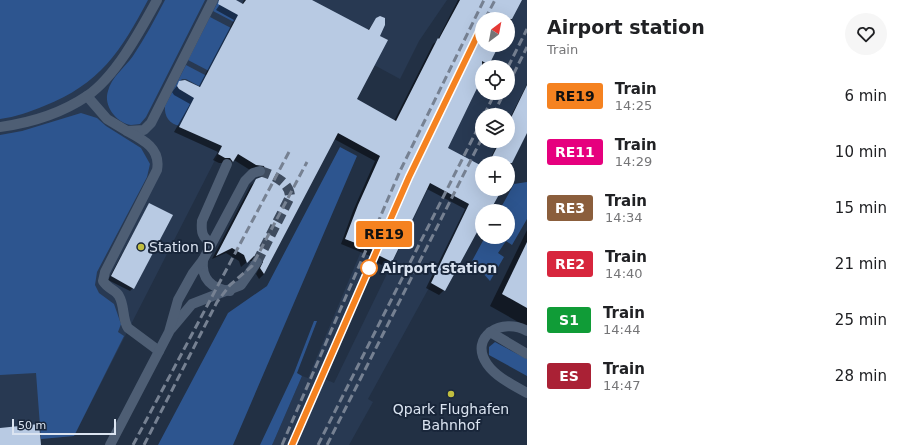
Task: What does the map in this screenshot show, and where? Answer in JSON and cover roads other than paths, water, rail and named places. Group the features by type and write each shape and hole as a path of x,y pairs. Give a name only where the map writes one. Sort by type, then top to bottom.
{"street":[{"path":"0,127 20,124 64,108 87,96 104,81 127,52 157,0"},
{"path":"128,131 144,130 151,123 213,0"},
{"path":"87,96 107,119 148,143 155,152 159,162 157,170 105,272 103,281 107,288 118,294 123,305 128,328 159,352"},
{"path":"211,243 205,239 201,230 202,221 227,164"},
{"path":"110,445 169,332 178,300 193,273 203,260 245,180 253,173 260,171"},
{"path":"203,260 202,268 207,280 217,289 230,291"},
{"path":"169,332 192,304 230,291 241,285 257,262"},
{"path":"527,331 510,325 497,328 490,332 482,346 486,363 498,375 527,393"},
{"path":"490,332 527,354"}],"tunnel":[{"path":"257,262 290,197 284,183 275,177 260,171"}],"railway":[{"path":"282,445 400,171 484,0"},
{"path":"489,12 495,0"},
{"path":"512,60 527,29"},
{"path":"292,445 409,177 475,40"},
{"path":"515,71 527,47"},
{"path":"488,108 492,100"},
{"path":"496,108 500,100"},
{"path":"318,445 475,134"},
{"path":"327,445 477,148"},
{"path":"133,445 289,152"},
{"path":"144,445 217,302 230,285 252,266 307,162"}],"train":[{"name":"RE19","path":"292,445 409,177 475,40"}],"place":[{"name":"Station D","path":"141,247"},
{"name":"Airport station","path":"369,268"},
{"name":"Qpark Flughafen Bahnhof","path":"451,394"}]}
